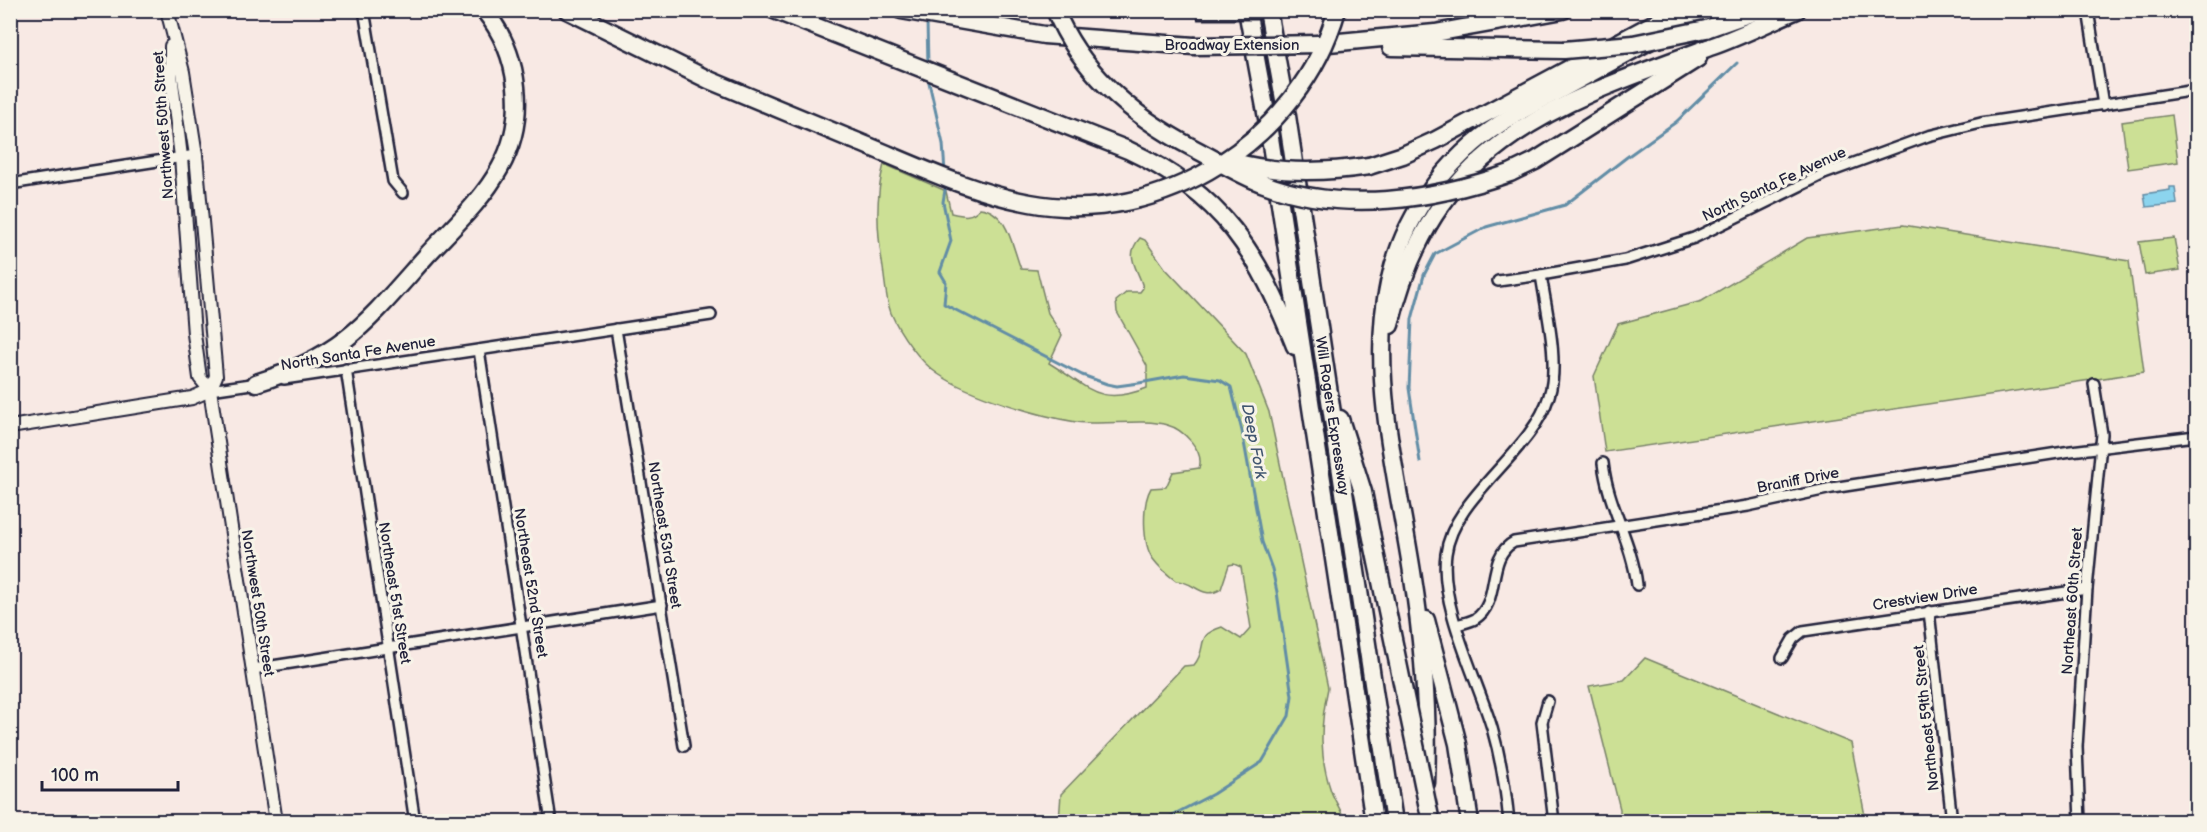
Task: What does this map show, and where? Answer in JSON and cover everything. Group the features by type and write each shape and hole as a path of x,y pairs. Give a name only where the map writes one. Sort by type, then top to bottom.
{"highway":[{"path":"256,383 300,368 348,340 480,197 501,168 515,125 516,83 505,43 484,10"},
{"path":"567,10 709,80 973,188 1008,199 1062,207 1097,206 1132,201 1166,192 1198,178 1240,151 1277,119 1313,67 1337,10"},
{"path":"774,10 1147,159 1178,178 1210,204 1237,233 1262,271 1306,375"},
{"name":"Broadway Extension","path":"901,10 987,27 1083,39 1194,46 1318,44 1435,33 1563,10"},
{"path":"1055,10 1085,62 1107,89 1134,113 1163,133 1263,184 1288,192 1359,201 1392,200 1438,193 1510,173 1535,161 1669,78 1716,45"},
{"path":"1197,10 1257,10"},
{"name":"Will Rogers Expressway","path":"1247,10 1267,118 1374,822"},
{"name":"Will Rogers Expressway","path":"1268,10 1287,116 1394,822"},
{"path":"1194,148 1239,163 1283,171 1332,171 1369,165 1403,155 1436,140 1679,10"},
{"path":"1425,822 1426,703 1412,573 1382,382 1383,304 1395,266 1422,206 1454,164 1473,145 1511,116 1706,10"},
{"path":"1318,44 1564,51 1633,44 1706,29 1760,10"},
{"path":"1382,382 1395,304 1413,255 1434,215 1484,155 1527,124 1569,103 1716,45 1797,10"},
{"path":"1324,367 1363,492 1431,822"},
{"path":"1412,573 1458,744 1470,822"}],"main road":[{"name":"Northwest 50th Street","path":"167,10 171,34 183,72 196,155 216,376 210,390"},
{"name":"Northwest 50th Street","path":"171,34 171,74 181,157 189,288 199,373 200,378 210,390 276,822"},
{"name":"North Santa Fe Avenue","path":"10,427 192,398 210,390"}],"street":[{"path":"364,10 383,136 393,181 403,193"},
{"path":"2088,10 2103,105"},
{"name":"North Santa Fe Avenue","path":"1498,282 1625,260 1694,238 1824,174 1928,136 1981,123 2196,90"},
{"path":"10,184 196,155"},
{"path":"1509,822 1504,778 1492,728 1446,592 1446,553 1457,520 1538,422 1550,395 1553,369 1541,274"},
{"name":"North Santa Fe Avenue","path":"210,390 711,315"},
{"name":"Northeast 53rd Street","path":"616,329 684,746"},
{"name":"Northeast 52nd Street","path":"479,350 523,626 551,822"},
{"name":"Northeast 51st Street","path":"346,369 415,822"},
{"name":"Northeast 60th Street","path":"2080,822 2077,747 2087,589 2102,434 2094,384"},
{"name":"Braniff Drive","path":"1457,625 1476,618 1487,607 1497,565 1507,546 1514,542 1748,506 1832,488 2196,436"},
{"path":"1603,463 1610,500 1634,559 1637,585"},
{"name":"Crestview Drive","path":"1782,658 1793,639 1803,631 2087,589"},
{"path":"253,669 662,605"},
{"name":"Northeast 59th Street","path":"1929,611 1952,822"},
{"path":"1548,701 1542,722 1554,822"}],"green space":[{"path":"2172,115 2178,162 2128,169 2122,122"},
{"path":"884,164 946,191 951,213 967,215 980,208 997,216 1008,231 1021,269 1037,270 1048,313 1062,335 1049,363 1095,392 1117,395 1147,388 1147,366 1117,312 1116,301 1127,292 1140,292 1143,288 1132,257 1135,245 1140,238 1145,240 1165,268 1246,354 1269,412 1328,688 1322,728 1324,765 1331,791 1345,821 1059,821 1061,794 1184,666 1194,665 1201,653 1204,638 1213,630 1222,627 1241,639 1251,628 1241,567 1234,564 1229,565 1221,589 1209,593 1176,581 1158,565 1149,552 1144,524 1146,503 1151,488 1166,487 1173,472 1199,468 1200,461 1196,448 1180,431 1157,423 1076,422 1024,410 985,397 951,382 931,369 918,355 895,321 887,297 878,216 879,190"},
{"path":"1903,225 2129,261 2144,372 1605,452 1594,376 1618,324 1702,301 1807,238"},
{"path":"2174,238 2180,270 2145,275 2139,242"},
{"path":"1645,658 1851,743 1866,821 1620,821 1620,809 1589,686 1624,680"}],"water":[{"path":"2170,187 2175,187 2177,204 2146,207 2144,194 2170,190"}],"waterway":[{"name":"Deep Fork","path":"927,21 928,66"},
{"path":"1420,462 1409,388 1412,319 1424,275 1435,254 1486,227 1565,205 1676,122 1737,63"},
{"name":"Deep Fork","path":"928,78 943,144 945,172"},
{"name":"Deep Fork","path":"946,184 943,202 951,241 940,272 946,282 944,304 1082,375 1107,384 1117,386 1184,375 1220,380 1231,387 1242,431 1262,542 1272,569 1277,592 1292,696 1289,716 1262,762 1213,794 1159,822"}]}
